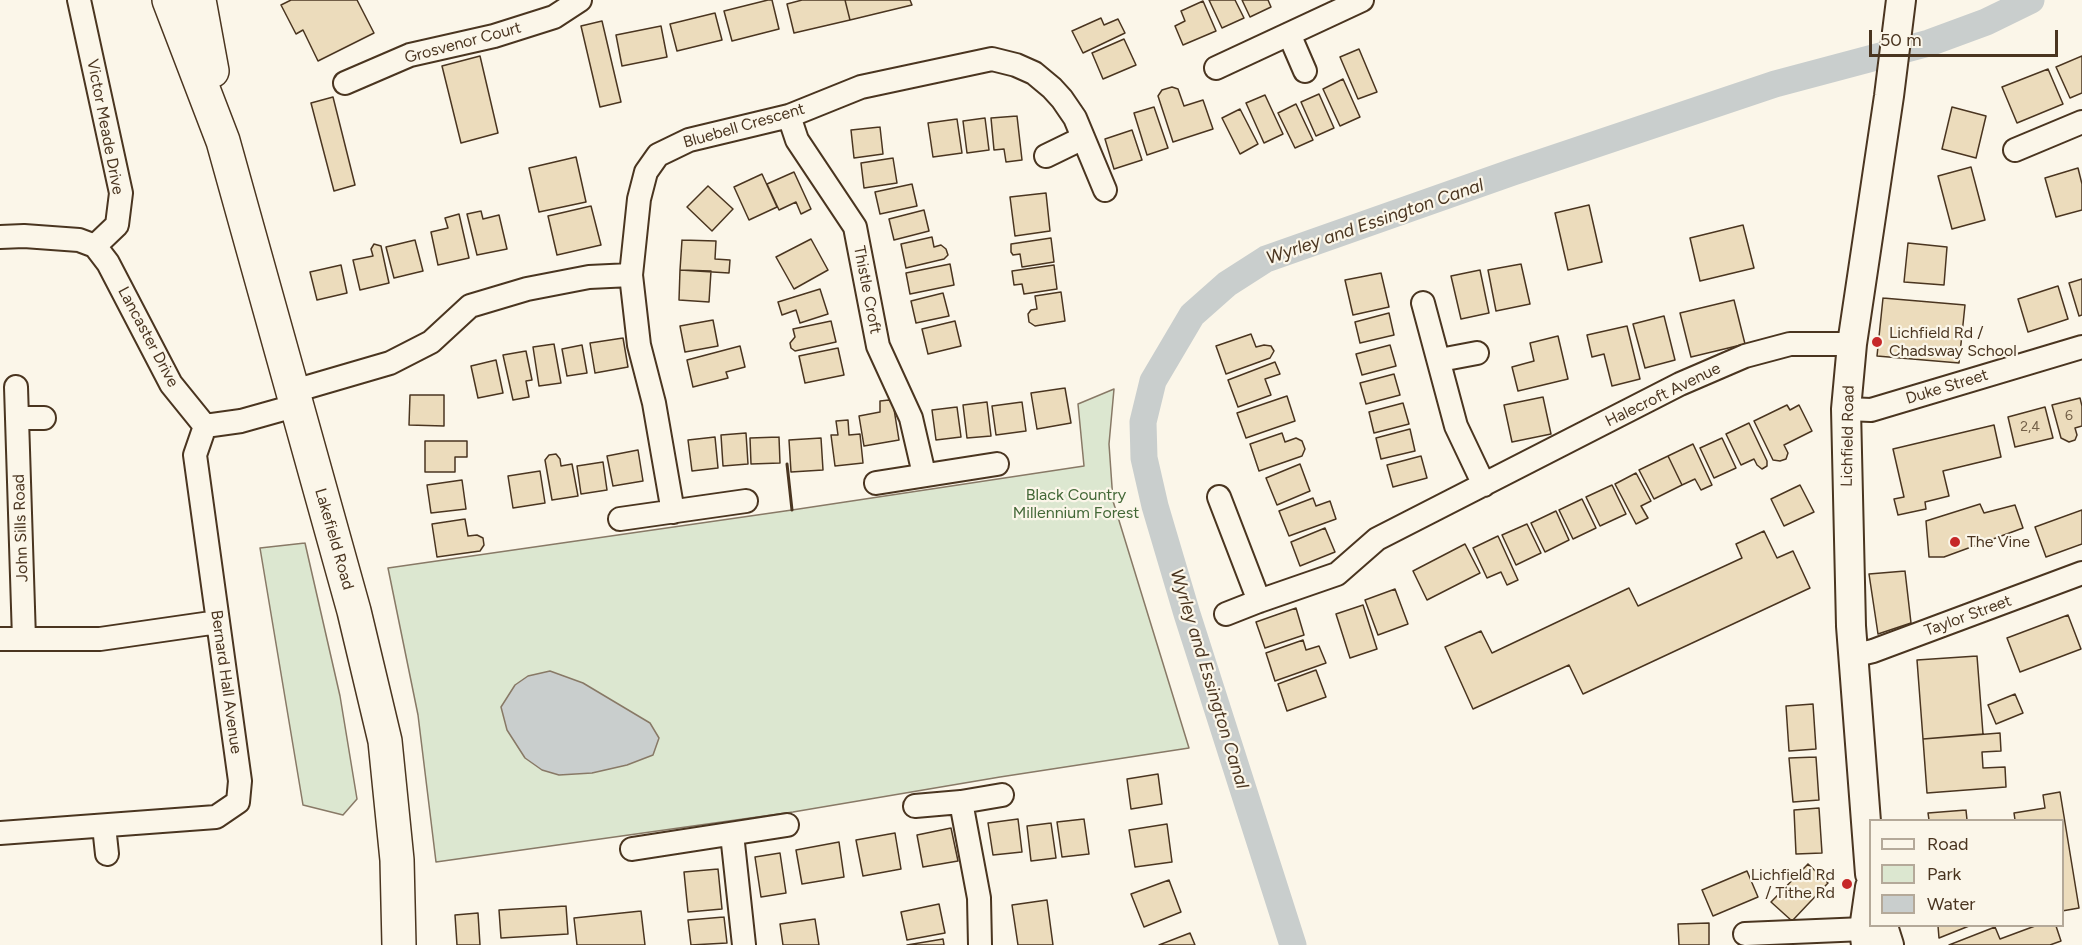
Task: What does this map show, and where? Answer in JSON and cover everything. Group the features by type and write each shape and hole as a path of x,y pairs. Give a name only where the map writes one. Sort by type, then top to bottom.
{"main road":[{"path":"169,0 223,141"},
{"path":"200,0 223,141"},
{"name":"Lakefield Road","path":"223,141 354,611 385,741 397,860 399,945"}],"street":[{"name":"Victor Meade Drive","path":"79,0 121,193 117,225 95,246"},
{"name":"Grosvenor Court","path":"345,83 410,55 494,36 555,17 580,0"},
{"path":"1216,68 1362,0"},
{"name":"Lichfield Road","path":"1869,862 1852,656 1846,409 1852,344 1901,0"},
{"path":"1289,34 1305,71"},
{"name":"Bluebell Crescent","path":"673,512 654,403 639,345 632,275 639,199 646,172 658,155 689,140 789,116 861,87 992,59 1016,65 1034,74 1052,88 1075,118 1105,190"},
{"name":"Thistle Croft","path":"789,116 797,140 855,227 878,346 911,418 924,474"},
{"path":"2015,150 2082,122"},
{"path":"1046,156 1083,138"},
{"path":"0,237 24,236 79,240 95,246"},
{"name":"Lancaster Drive","path":"95,246 108,263 171,384 205,426"},
{"path":"205,426 241,421 390,363 431,342 470,306 537,287 589,277 632,275"},
{"path":"1423,303 1456,426 1484,484"},
{"name":"Halecroft Avenue","path":"1226,614 1337,574 1377,539 1680,384 1745,356 1790,344 1852,344"},
{"name":"Duke Street","path":"1846,409 1871,410 2082,347"},
{"path":"1440,360 1478,353"},
{"name":"John Sills Road","path":"16,387 24,639"},
{"path":"18,418 44,418"},
{"name":"Bernard Hall Avenue","path":"0,833 216,818 238,802 240,781 195,455 205,426"},
{"path":"876,483 997,464"},
{"path":"1219,496 1259,601"},
{"path":"620,519 746,501"},
{"name":"Taylor Street","path":"1852,656 1873,651 2082,573"},
{"path":"0,639 100,639 218,622"},
{"path":"915,806 961,802 1002,795"},
{"path":"961,802 979,898 980,945"},
{"path":"632,849 787,825"},
{"path":"104,826 107,854"},
{"path":"732,834 744,945"},
{"path":"1745,934 1871,933 1889,945"}],"green space":[{"name":"Black Country Millennium Forest","path":"1114,389 1109,444 1113,501 1189,748 793,812 436,862 418,715 388,568 1084,466 1078,404"},
{"path":"305,543 340,696 357,799 343,815 303,805 260,548"}],"water":[{"path":"550,671 583,683 650,723 659,738 653,755 627,765 592,773 559,775 542,770 525,758 507,730 501,707 515,685 528,676"}],"building":[{"path":"291,0 357,0 374,33 318,61 303,30 296,34 281,5"},
{"path":"772,0 779,29 732,41 724,11"},
{"path":"802,0 845,0 850,20 794,33 787,4"},
{"path":"845,0 910,0 912,5 850,20"},
{"path":"1209,0 1235,0 1244,18 1222,28"},
{"path":"1242,0 1268,0 1271,7 1250,17"},
{"path":"1203,1 1216,31 1183,45 1175,26 1185,21 1181,11"},
{"path":"715,13 722,40 677,51 670,24"},
{"path":"1101,18 1104,25 1118,19 1125,33 1083,53 1072,31"},
{"path":"602,21 621,102 600,107 581,26"},
{"path":"661,26 667,57 622,66 616,35"},
{"path":"1124,39 1136,65 1103,79 1092,53"},
{"path":"1359,49 1377,92 1358,99 1340,57"},
{"path":"480,56 498,133 461,143 442,66"},
{"path":"2082,56 2082,93 2070,98 2056,67"},
{"path":"2048,69 2063,104 2017,123 2002,87"},
{"path":"1343,79 1360,117 1340,126 1323,89"},
{"path":"1172,87 1178,89 1184,106 1203,100 1213,129 1173,142 1158,96 1162,90"},
{"path":"1319,94 1334,128 1316,136 1301,102"},
{"path":"1265,95 1283,134 1264,143 1246,103"},
{"path":"333,97 355,185 334,191 311,103"},
{"path":"1296,104 1313,140 1295,148 1278,113"},
{"path":"1154,107 1168,148 1147,155 1134,113"},
{"path":"1952,107 1986,116 1976,158 1942,149"},
{"path":"1240,109 1258,144 1240,154 1222,118"},
{"path":"1017,116 1022,160 1006,162 1004,149 994,150 991,118"},
{"path":"985,118 989,150 967,153 963,121"},
{"path":"957,119 962,153 933,157 928,123"},
{"path":"880,127 883,154 854,158 851,130"},
{"path":"1132,130 1142,160 1114,169 1105,139"},
{"path":"576,157 586,202 539,212 529,168"},
{"path":"893,158 897,183 864,188 861,163"},
{"path":"1971,167 1985,220 1952,229 1938,176"},
{"path":"2078,168 2082,184 2082,210 2056,217 2045,178"},
{"path":"794,172 811,209 801,214 796,202 779,210 767,184"},
{"path":"762,174 777,207 749,220 734,187"},
{"path":"912,184 917,206 880,214 875,192"},
{"path":"708,186 733,209 712,231 687,207"},
{"path":"1046,193 1050,231 1015,236 1010,197"},
{"path":"1589,205 1602,262 1568,270 1555,213"},
{"path":"591,206 601,245 557,255 548,216"},
{"path":"924,210 929,231 894,240 889,219"},
{"path":"481,211 483,219 499,215 507,249 477,255 467,214"},
{"path":"459,214 469,258 438,265 431,232 448,228 445,218"},
{"path":"1743,225 1754,268 1700,281 1690,238"},
{"path":"932,237 934,247 941,245 946,249 948,255 944,259 906,268 901,244"},
{"path":"1051,238 1054,262 1022,267 1020,254 1013,255 1011,252 1011,244"},
{"path":"811,239 828,270 794,289 776,257"},
{"path":"415,240 423,271 394,278 386,247"},
{"path":"682,240 716,241 715,259 730,260 729,273 680,270"},
{"path":"1908,243 1947,247 1944,285 1904,282"},
{"path":"374,244 381,246 389,283 360,290 353,260 373,256 371,249"},
{"path":"950,264 954,285 910,294 906,273"},
{"path":"1521,264 1530,304 1496,311 1488,270"},
{"path":"341,265 347,293 317,300 310,272"},
{"path":"1054,265 1057,289 1024,294 1022,284 1014,285 1012,271"},
{"path":"680,270 711,271 709,302 679,300"},
{"path":"1480,270 1489,313 1461,319 1451,276"},
{"path":"1381,273 1389,307 1353,315 1345,280"},
{"path":"2082,279 2082,315 2079,316 2069,283"},
{"path":"2058,286 2068,319 2028,332 2018,299"},
{"path":"820,289 828,314 800,323 796,310 782,315 778,302"},
{"path":"1061,292 1065,321 1035,326 1029,322 1028,314 1031,310 1037,309 1035,296"},
{"path":"943,293 949,316 916,323 911,301"},
{"path":"1883,298 1965,305 1959,363 1877,356"},
{"path":"1734,300 1745,344 1691,357 1680,313"},
{"path":"1389,313 1394,335 1360,343 1355,322"},
{"path":"1664,316 1675,360 1645,368 1633,324"},
{"path":"713,320 718,346 685,352 680,326"},
{"path":"831,321 836,342 795,351 791,348 790,343 795,337 793,329"},
{"path":"955,321 961,346 928,354 922,329"},
{"path":"1627,326 1640,379 1612,386 1604,354 1592,357 1587,335"},
{"path":"1251,334 1256,347 1271,346 1274,351 1270,358 1226,374 1216,346"},
{"path":"1558,336 1568,379 1518,391 1512,367 1534,361 1530,343"},
{"path":"623,338 628,367 595,373 590,343"},
{"path":"554,344 561,383 539,386 533,347"},
{"path":"582,345 587,373 567,376 562,349"},
{"path":"1390,345 1396,366 1362,375 1356,354"},
{"path":"740,346 745,367 726,372 728,378 693,387 687,360"},
{"path":"838,348 844,375 805,383 799,356"},
{"path":"526,351 532,380 526,381 529,397 513,400 503,355"},
{"path":"496,360 503,393 478,398 471,366"},
{"path":"1275,362 1280,374 1265,379 1271,395 1238,407 1228,380"},
{"path":"1394,374 1400,395 1366,404 1360,383"},
{"path":"1065,388 1071,423 1037,429 1031,393"},
{"path":"410,395 444,395 444,426 409,425"},
{"path":"1287,396 1295,421 1246,438 1237,413"},
{"path":"1543,397 1551,434 1512,442 1504,405"},
{"path":"2080,398 2082,426 2075,428 2077,435 2075,440 2069,442 2061,438 2052,405"},
{"path":"889,400 893,403 899,440 864,446 859,416 880,412 880,401"},
{"path":"987,402 991,436 967,438 963,405"},
{"path":"1022,402 1026,431 996,435 992,406"},
{"path":"1403,403 1409,424 1374,433 1369,412"},
{"path":"1787,405 1790,410 1799,405 1812,431 1784,445 1788,453 1786,459 1773,460 1754,421"},
{"path":"957,407 961,437 936,440 932,410"},
{"path":"2045,407 2053,438 2015,447 2008,417"},
{"path":"848,420 849,435 860,434 863,463 835,466 831,435 838,435 836,421"},
{"path":"1749,423 1767,461 1767,466 1762,469 1754,459 1741,465 1726,434"},
{"path":"1994,425 2001,457 1943,471 1949,496 1925,502 1926,509 1898,515 1894,499 1904,497 1893,449"},
{"path":"1410,429 1415,451 1381,459 1376,438"},
{"path":"746,433 748,464 723,466 721,435"},
{"path":"1282,433 1285,442 1296,438 1302,441 1305,449 1302,456 1259,471 1250,444"},
{"path":"715,437 718,468 692,471 688,440"},
{"path":"779,437 780,463 751,464 750,438"},
{"path":"821,438 823,470 791,472 789,440"},
{"path":"1722,438 1736,468 1714,478 1700,448"},
{"path":"425,441 467,441 467,457 455,457 455,472 425,472"},
{"path":"1693,444 1712,485 1701,490 1695,479 1682,485 1668,456"},
{"path":"638,450 643,481 613,486 607,456"},
{"path":"556,454 561,466 572,464 578,496 552,500 545,460 549,455"},
{"path":"1421,456 1427,478 1393,487 1387,465"},
{"path":"1668,456 1682,485 1654,499 1639,470"},
{"path":"603,462 607,490 581,494 577,466"},
{"path":"1300,464 1310,491 1277,505 1266,478"},
{"path":"540,471 545,503 513,508 508,476"},
{"path":"1636,473 1651,501 1641,506 1648,518 1636,524 1615,484"},
{"path":"462,480 466,509 431,513 427,485"},
{"path":"1612,485 1626,514 1600,526 1586,497"},
{"path":"1800,485 1814,512 1784,526 1771,499"},
{"path":"1313,498 1316,506 1330,501 1336,519 1289,536 1279,511"},
{"path":"1582,499 1596,528 1573,539 1559,510"},
{"name":"The Vine","path":"1980,504 1984,513 2015,505 2023,528 1944,557 1929,557 1926,521"},
{"path":"2082,510 2082,544 2046,557 2035,527"},
{"path":"1556,511 1569,540 1545,552 1531,523"},
{"path":"465,519 468,536 477,535 483,538 484,545 480,551 437,557 432,524"},
{"path":"1527,524 1541,553 1516,565 1502,535"},
{"path":"1325,528 1335,552 1300,566 1291,542"},
{"path":"1764,531 1777,558 1793,551 1810,588 1583,694 1569,665 1473,709 1445,647 1481,631 1492,653 1629,588 1638,606 1742,558 1736,544"},
{"path":"1498,536 1518,580 1507,585 1501,572 1487,578 1473,548"},
{"path":"1465,544 1480,573 1427,600 1413,571"},
{"path":"1905,571 1911,623 1878,634 1869,574"},
{"path":"1395,589 1408,624 1378,635 1365,600"},
{"path":"1363,605 1377,649 1350,658 1336,614"},
{"path":"1296,608 1304,635 1265,648 1256,622"},
{"path":"2068,615 2081,649 2020,672 2007,638"},
{"path":"1303,640 1306,650 1319,646 1326,663 1275,681 1266,653"},
{"path":"1977,656 1983,734 1923,739 1917,660"},
{"path":"1316,670 1326,697 1287,711 1278,684"},
{"path":"2015,694 2023,713 1996,724 1988,705"},
{"path":"1813,704 1816,749 1789,751 1786,706"},
{"path":"2000,733 2001,751 1982,752 1983,768 2005,767 2006,787 1927,793 1923,739"},
{"path":"1816,757 1819,800 1793,802 1789,758"},
{"path":"1158,774 1162,804 1131,809 1127,779"},
{"path":"2060,792 2079,908 2064,911 2064,819 2015,819 2014,813 2045,808 2043,795"},
{"path":"1819,808 1822,853 1796,854 1794,810"},
{"path":"1966,810 1967,819 1929,819 1928,813"},
{"path":"1018,819 1022,852 993,855 988,823"},
{"path":"1084,819 1089,854 1062,857 1057,822"},
{"path":"1051,823 1056,858 1031,861 1027,826"},
{"path":"1167,824 1172,862 1135,867 1129,830"},
{"path":"951,828 958,861 923,867 917,835"},
{"path":"895,833 901,869 863,876 856,840"},
{"path":"839,842 844,877 802,884 796,850"},
{"path":"780,853 786,893 761,897 755,857"},
{"path":"1808,864 1828,883 1792,921 1771,902"},
{"path":"718,869 722,909 688,912 684,872"},
{"path":"1747,871 1758,897 1713,916 1702,890"},
{"path":"1169,880 1181,912 1144,927 1131,894"},
{"path":"1047,900 1053,945 1018,945 1012,905"},
{"path":"939,904 945,933 907,940 901,912"},
{"path":"566,906 568,934 501,938 499,910"},
{"path":"641,911 645,945 577,945 574,918"},
{"path":"478,913 480,945 457,945 455,915"},
{"path":"724,917 727,943 691,945 688,920"},
{"path":"815,919 819,945 783,945 780,924"},
{"path":"1709,923 1709,945 1679,945 1678,924"},
{"path":"1938,927 1966,927 1939,938"},
{"path":"1995,927 2000,939 2032,927 2056,927 2061,941 2050,945 1949,945"},
{"path":"1190,933 1195,945 1159,945"},
{"path":"943,939 944,945 907,945"}],"waterway":[{"name":"Wyrley and Essington Canal","path":"1293,945 1187,614 1155,506 1144,458 1143,422 1153,381 1192,315 1227,284 1266,259 1513,172 1775,84 1929,43 1986,22 2031,0"}],"wall":[{"path":"787,464 792,510"}],"place":[{"name":"Lichfield Rd / Chadsway School","path":"1877,342"},
{"name":"The Vine","path":"1955,542"},
{"name":"Lichfield Rd / Tithe Rd","path":"1847,884"}]}
